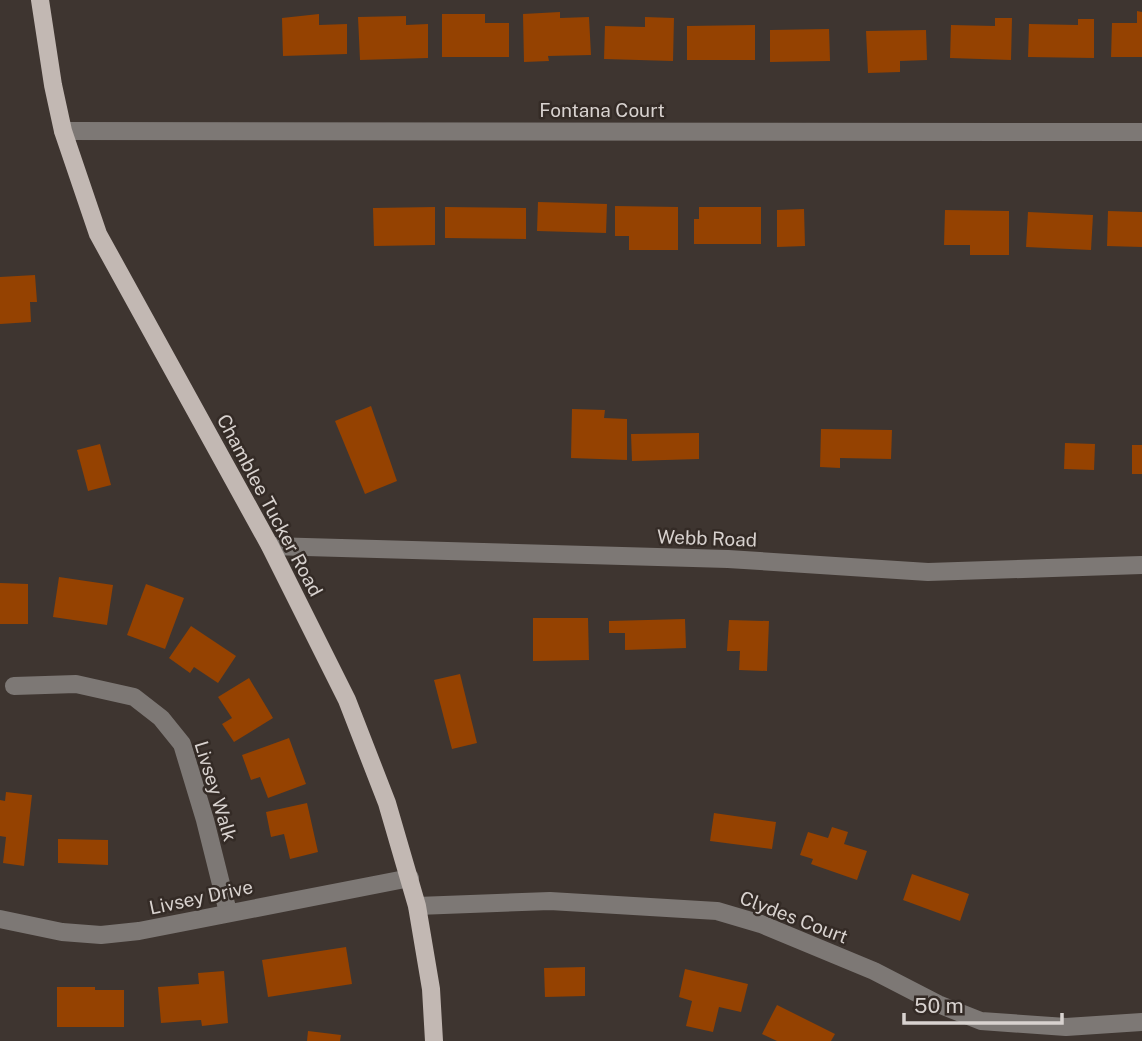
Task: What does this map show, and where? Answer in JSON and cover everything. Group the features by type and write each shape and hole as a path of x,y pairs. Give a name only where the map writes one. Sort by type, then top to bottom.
{"main road":[{"name":"Chamblee Tucker Road","path":"40,0 50,72 63,131 98,233 270,546 347,700 387,803 417,906 431,989 434,1041"}],"street":[{"name":"Fontana Court","path":"63,131 1142,132"},
{"name":"Webb Road","path":"270,546 728,559 928,572 1142,565"},
{"name":"Livsey Walk","path":"13,686 76,684 134,697 160,718 182,744 228,912"},
{"name":"Livsey Drive","path":"0,919 62,932 101,934 139,931 410,877"},
{"name":"Clydes Court","path":"417,906 550,901 717,911 799,939 874,971 938,1004 981,1021 1066,1027 1142,1022"}],"building":[{"path":"1137,11 1142,12 1142,57 1111,57 1112,23 1137,23"},
{"path":"560,12 560,18 589,17 591,55 548,56 549,61 524,62 523,14"},
{"path":"319,14 319,25 347,24 347,54 283,56 282,18"},
{"path":"442,14 485,14 485,23 509,23 509,57 442,57"},
{"path":"406,16 406,25 428,24 428,58 360,60 358,17"},
{"path":"645,17 674,18 673,61 604,59 605,26 645,27"},
{"path":"995,18 1012,18 1011,60 950,58 951,25 995,26"},
{"path":"1078,19 1094,19 1094,58 1028,57 1029,24 1078,25"},
{"path":"755,25 755,60 687,60 687,26"},
{"path":"829,29 830,61 770,62 770,30"},
{"path":"926,30 927,60 900,61 900,72 868,73 866,31"},
{"path":"538,202 607,204 606,233 537,231"},
{"path":"615,206 678,207 678,250 629,250 629,236 615,236"},
{"path":"435,207 435,245 374,246 373,208"},
{"path":"445,207 526,208 526,239 445,238"},
{"path":"699,207 761,207 761,244 694,244 694,219 699,219"},
{"path":"804,209 805,246 777,247 777,210"},
{"path":"945,210 1009,211 1009,255 970,255 970,245 944,245"},
{"path":"1108,211 1142,212 1142,247 1107,246"},
{"path":"1028,212 1093,215 1091,250 1026,247"},
{"path":"35,275 37,302 30,302 31,322 0,324 0,277"},
{"path":"371,406 397,481 365,494 335,421"},
{"path":"572,409 605,410 604,418 627,419 627,460 571,458"},
{"path":"821,429 892,430 891,459 840,458 840,468 820,467"},
{"path":"699,433 699,459 632,461 631,434"},
{"path":"1065,443 1095,444 1094,470 1064,469"},
{"path":"100,444 111,485 88,491 77,450"},
{"path":"1132,445 1142,445 1142,474 1132,474"},
{"path":"59,577 113,585 107,625 53,617"},
{"path":"0,583 28,584 28,624 0,624"},
{"path":"146,584 184,598 165,649 127,635"},
{"path":"533,618 588,618 589,660 533,661"},
{"path":"685,619 686,648 625,650 625,633 609,633 609,621"},
{"path":"729,620 769,621 767,671 739,670 740,651 727,651"},
{"path":"191,626 236,656 218,683 194,667 190,673 169,658"},
{"path":"460,674 477,743 452,749 434,680"},
{"path":"249,678 273,718 234,742 222,724 232,718 218,697"},
{"path":"289,738 306,784 268,798 260,777 251,780 242,755"},
{"path":"6,792 32,795 24,866 3,863 6,837 0,836 0,800 5,801"},
{"path":"307,803 318,852 290,859 284,834 271,837 266,812"},
{"path":"714,813 776,822 772,849 710,841"},
{"path":"832,827 848,832 844,844 867,851 857,880 811,864 813,859 800,855 808,832 828,838"},
{"path":"58,839 108,840 108,865 58,863"},
{"path":"912,874 969,894 960,921 903,900"},
{"path":"346,947 352,984 268,997 262,960"},
{"path":"585,967 585,996 545,997 544,968"},
{"path":"685,969 748,984 741,1012 719,1007 713,1032 686,1026 692,1001 679,997"},
{"path":"224,971 228,1023 202,1026 201,1020 161,1023 158,987 199,984 198,973"},
{"path":"57,987 124,990 124,1027 57,1027"},
{"path":"777,1005 835,1034 831,1041 777,1041 762,1034"},
{"path":"308,1031 341,1035 340,1041 307,1041"}]}
